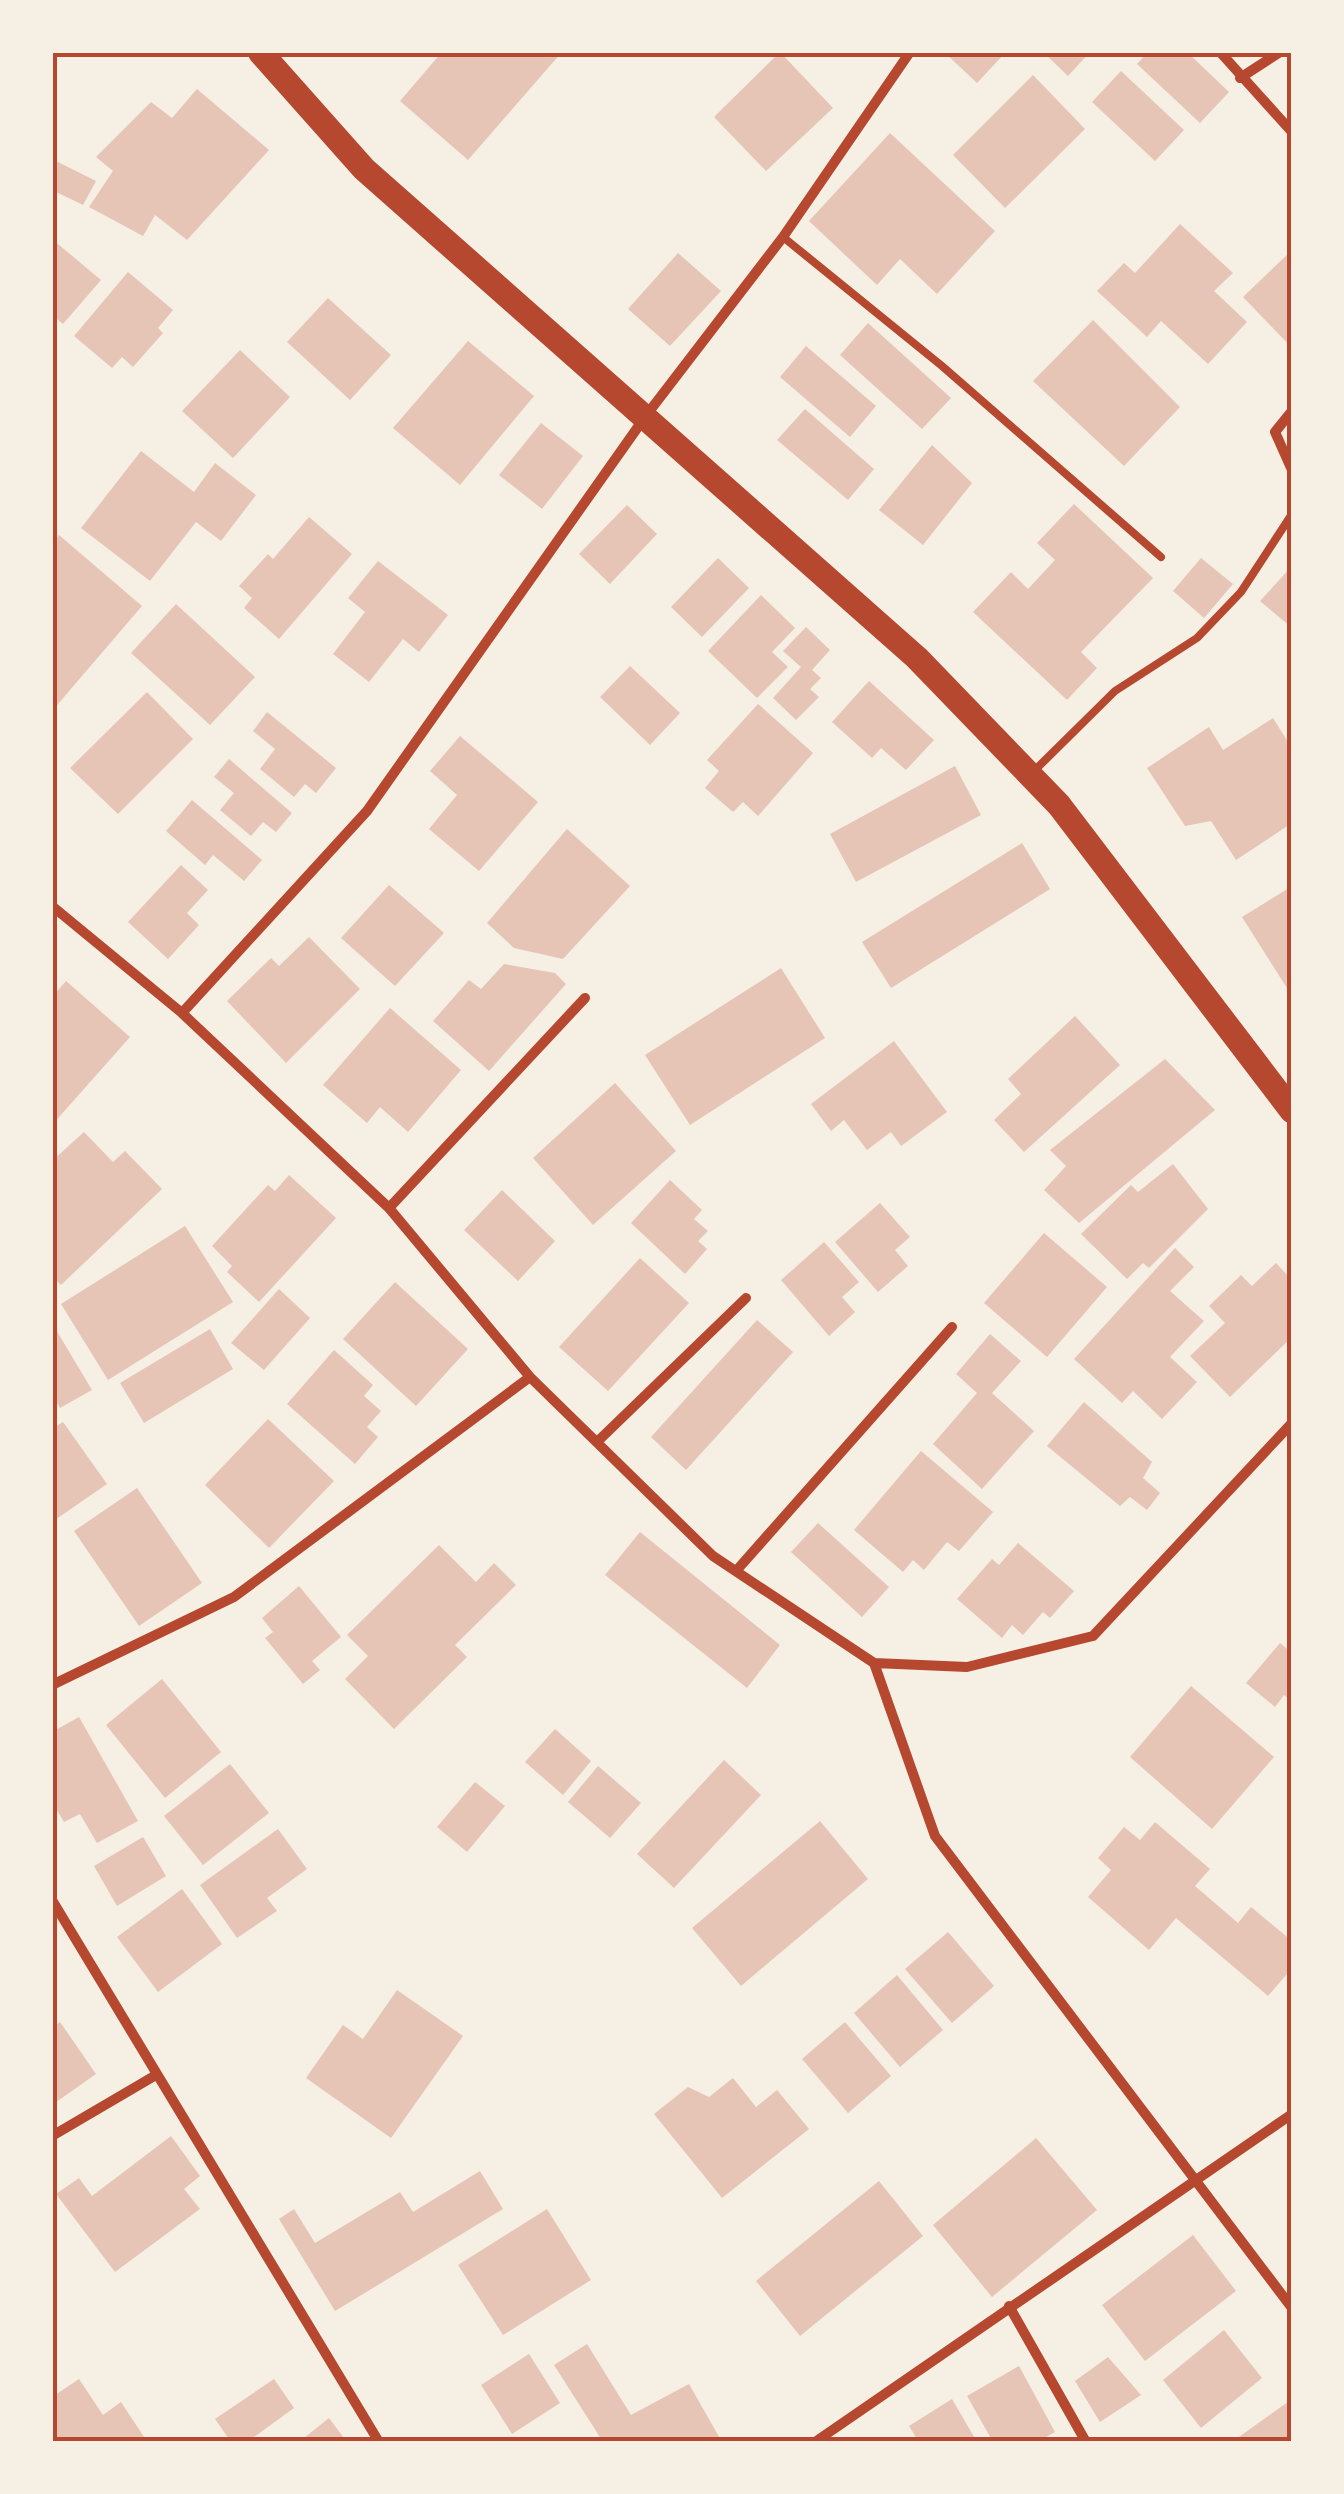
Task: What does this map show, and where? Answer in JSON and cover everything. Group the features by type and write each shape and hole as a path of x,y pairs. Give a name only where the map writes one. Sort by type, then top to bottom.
{"main road":[{"path":"260,52 364,170 917,658 1059,805 1292,1111"}],"street":[{"path":"182,1013 366,811 645,417 783,237 910,52"},
{"path":"1220,52 1292,132"},
{"path":"1240,78 1280,52"},
{"path":"1292,411 1274,432 1292,470"},
{"path":"52,906 182,1013 388,1208 530,1378 713,1556 874,1663 967,1667 1094,1636 1292,1423"},
{"path":"388,1208 585,998"},
{"path":"597,1442 746,1298"},
{"path":"736,1571 952,1327"},
{"path":"52,1685 234,1597 530,1378"},
{"path":"874,1663 935,1836 1191,2180 1292,2308"},
{"path":"52,1900 379,2442"},
{"path":"52,2136 156,2075"},
{"path":"815,2442 1292,2114"},
{"path":"1009,2306 1086,2442"}],"lane":[{"path":"783,237 942,366 1161,556"},
{"path":"1030,775 1114,691 1197,638 1242,592 1292,514"}],"building":[{"path":"442,52 562,52 468,160 400,101"},
{"path":"780,52 833,108 766,171 714,117"},
{"path":"944,52 1006,52 977,83"},
{"path":"1043,52 1090,52 1068,76"},
{"path":"1148,52 1187,52 1229,92 1200,123 1137,64"},
{"path":"1121,71 1184,130 1155,161 1092,102"},
{"path":"1033,75 1085,129 1005,208 953,155"},
{"path":"197,89 269,150 187,240 155,215 143,236 89,207 113,171 96,157 151,102 172,118"},
{"path":"890,133 995,231 937,294 900,259 877,285 809,221"},
{"path":"52,159 96,181 83,205 52,190"},
{"path":"1180,224 1233,273 1214,291 1247,322 1208,364 1161,321 1147,337 1097,291 1124,263 1135,273"},
{"path":"52,239 101,280 63,324 52,315"},
{"path":"1292,250 1292,348 1243,297"},
{"path":"678,253 721,291 670,346 628,309"},
{"path":"128,272 173,310 158,328 163,333 133,367 122,357 112,368 74,336"},
{"path":"328,298 391,355 350,400 287,342"},
{"path":"1093,320 1180,407 1124,466 1033,381"},
{"path":"868,323 951,398 922,429 840,355"},
{"path":"468,341 534,396 460,485 393,428"},
{"path":"806,346 876,406 850,437 780,377"},
{"path":"240,350 290,397 233,458 182,411"},
{"path":"805,409 874,469 848,500 777,440"},
{"path":"541,423 583,456 542,509 499,475"},
{"path":"932,445 972,483 923,545 879,510"},
{"path":"141,451 194,492 215,463 256,495 221,541 196,522 150,581 81,528"},
{"path":"1074,504 1153,578 1081,652 1097,668 1067,700 973,612 1011,572 1028,589 1055,560 1037,543"},
{"path":"627,505 657,534 610,584 579,554"},
{"path":"309,517 352,554 279,639 244,608 252,598 239,586 268,554 273,559"},
{"path":"59,535 142,606 52,711 52,544"},
{"path":"718,558 749,588 702,637 671,607"},
{"path":"1201,558 1233,584 1204,618 1173,591"},
{"path":"378,561 448,615 419,652 403,639 369,682 333,654 365,612 348,598"},
{"path":"1292,566 1292,628 1260,601"},
{"path":"761,595 795,628 772,652 788,667 757,698 708,651"},
{"path":"176,604 255,677 210,725 131,653"},
{"path":"806,627 830,650 812,670 821,678 810,689 819,697 796,720 773,698 801,667 783,651"},
{"path":"630,666 680,713 650,745 600,697"},
{"path":"869,681 934,740 906,770 881,748 872,758 832,722"},
{"path":"147,692 193,739 118,814 70,768"},
{"path":"758,704 813,753 758,816 743,802 733,812 705,788 719,771 707,760"},
{"path":"267,712 336,768 316,793 305,784 294,797 260,769 275,749 253,731"},
{"path":"1273,718 1288,742 1292,739 1292,823 1236,860 1211,821 1185,826 1147,768 1209,727 1223,750"},
{"path":"460,736 538,802 479,871 429,829 457,795 430,771"},
{"path":"229,759 292,813 276,832 263,822 251,836 220,810 234,793 214,777"},
{"path":"955,766 981,815 856,882 830,834"},
{"path":"192,800 262,860 244,881 213,855 205,865 166,831"},
{"path":"567,829 630,886 563,959 514,948 487,923"},
{"path":"1022,843 1050,889 891,988 862,942"},
{"path":"181,865 208,890 187,913 199,925 168,959 128,922"},
{"path":"389,885 444,933 395,986 341,938"},
{"path":"1292,886 1292,996 1242,917"},
{"path":"309,937 360,989 286,1063 227,1001 271,958 279,966"},
{"path":"504,964 555,973 566,984 489,1071 433,1021 469,980 481,989"},
{"path":"781,968 825,1038 690,1125 645,1055"},
{"path":"66,981 130,1037 52,1125 52,997"},
{"path":"390,1008 461,1070 408,1132 380,1107 367,1123 323,1085"},
{"path":"1075,1016 1120,1065 1024,1152 994,1120 1021,1094 1008,1079"},
{"path":"894,1041 947,1112 901,1146 891,1132 867,1150 844,1120 831,1131 811,1104"},
{"path":"1165,1059 1215,1110 1079,1223 1044,1190 1066,1166 1050,1150"},
{"path":"615,1083 676,1151 593,1225 533,1158"},
{"path":"84,1132 113,1162 125,1151 162,1189 61,1285 52,1276 52,1161"},
{"path":"1173,1164 1208,1209 1149,1268 1143,1263 1127,1279 1081,1234 1131,1185 1138,1192"},
{"path":"289,1175 336,1218 259,1302 227,1272 232,1266 212,1246 268,1185 275,1191"},
{"path":"670,1180 702,1210 694,1219 708,1231 698,1241 707,1249 685,1274 631,1223"},
{"path":"502,1190 555,1241 518,1281 464,1230"},
{"path":"880,1203 910,1237 895,1250 908,1266 878,1292 835,1242"},
{"path":"185,1226 233,1302 108,1380 61,1304"},
{"path":"1044,1233 1107,1287 1047,1357 984,1303"},
{"path":"824,1242 859,1282 842,1297 855,1312 829,1336 781,1280"},
{"path":"1175,1248 1194,1267 1170,1291 1204,1321 1170,1357 1197,1382 1162,1419 1133,1391 1122,1403 1074,1359"},
{"path":"640,1258 689,1303 608,1391 559,1347"},
{"path":"1276,1263 1292,1280 1292,1337 1230,1397 1190,1356 1225,1323 1209,1306 1241,1275 1252,1286"},
{"path":"395,1282 468,1349 416,1406 343,1339"},
{"path":"279,1289 310,1318 264,1370 231,1343"},
{"path":"757,1320 793,1352 686,1470 651,1437"},
{"path":"52,1323 92,1390 60,1408 52,1394"},
{"path":"210,1329 233,1369 144,1423 120,1383"},
{"path":"990,1334 1021,1361 992,1393 1034,1431 982,1489 933,1444 977,1393 956,1374"},
{"path":"334,1350 373,1385 364,1396 381,1411 367,1427 378,1437 355,1464 287,1404"},
{"path":"1084,1402 1152,1462 1143,1478 1160,1493 1147,1510 1130,1497 1120,1506 1047,1446"},
{"path":"268,1419 334,1481 269,1548 205,1485"},
{"path":"63,1422 107,1484 52,1522 52,1429"},
{"path":"921,1451 993,1512 959,1551 947,1542 924,1570 913,1560 903,1572 854,1530"},
{"path":"137,1488 202,1583 139,1626 74,1531"},
{"path":"818,1523 889,1587 862,1617 791,1552"},
{"path":"640,1532 780,1645 747,1688 605,1575"},
{"path":"1018,1543 1074,1591 1050,1618 1043,1612 1023,1635 1012,1625 1002,1638 957,1599 992,1559 999,1565"},
{"path":"439,1545 476,1582 494,1563 516,1585 455,1645 467,1657 394,1729 345,1679 368,1656 347,1635"},
{"path":"299,1586 341,1637 312,1661 320,1670 303,1684 265,1638 273,1632 262,1618"},
{"path":"1280,1643 1292,1653 1292,1701 1284,1695 1275,1707 1246,1683"},
{"path":"162,1679 221,1752 165,1798 106,1725"},
{"path":"1191,1686 1274,1757 1212,1829 1130,1757"},
{"path":"79,1717 138,1821 97,1843 80,1814 64,1822 52,1802 52,1732"},
{"path":"555,1729 591,1761 563,1795 525,1762"},
{"path":"724,1760 761,1795 674,1888 637,1854"},
{"path":"230,1764 269,1813 203,1865 164,1816"},
{"path":"598,1766 641,1803 610,1838 568,1802"},
{"path":"475,1782 505,1806 467,1852 437,1827"},
{"path":"820,1821 868,1879 741,1986 692,1928"},
{"path":"1155,1822 1210,1869 1195,1886 1238,1923 1251,1907 1292,1941 1292,1968 1268,1996 1176,1918 1149,1950 1088,1897 1111,1870 1098,1858 1124,1827 1140,1840"},
{"path":"278,1829 307,1869 267,1898 277,1911 237,1938 200,1885"},
{"path":"143,1837 166,1876 117,1906 94,1866"},
{"path":"182,1889 222,1944 158,1992 117,1937"},
{"path":"948,1932 994,1986 952,2023 905,1969"},
{"path":"897,1975 943,2030 900,2067 854,2013"},
{"path":"397,1990 463,2036 391,2138 306,2078 343,2025 363,2039"},
{"path":"60,2022 96,2074 52,2105 52,2028"},
{"path":"845,2022 891,2076 848,2113 802,2059"},
{"path":"733,2078 756,2107 777,2090 809,2129 722,2198 654,2114 688,2087 709,2097"},
{"path":"171,2136 200,2176 184,2189 200,2209 115,2272 56,2194 79,2178 92,2196"},
{"path":"1036,2138 1097,2210 992,2297 933,2225"},
{"path":"480,2171 503,2209 335,2311 279,2219 294,2209 315,2243 400,2192 413,2212"},
{"path":"879,2181 923,2236 800,2336 756,2281"},
{"path":"547,2209 591,2280 503,2335 458,2265"},
{"path":"1193,2235 1236,2291 1145,2361 1102,2305"},
{"path":"1224,2330 1262,2378 1201,2428 1163,2380"},
{"path":"587,2344 631,2415 689,2384 722,2442 603,2442 554,2365"},
{"path":"529,2354 560,2403 512,2434 481,2385"},
{"path":"1108,2357 1141,2395 1100,2422 1075,2381"},
{"path":"1019,2366 1055,2432 1037,2442 993,2442 967,2396"},
{"path":"79,2379 103,2415 121,2402 144,2437 138,2442 52,2442 52,2397"},
{"path":"274,2379 294,2408 247,2442 231,2442 215,2419"},
{"path":"952,2399 977,2442 919,2442 909,2426"},
{"path":"1292,2399 1292,2442 1232,2442"},
{"path":"329,2418 347,2442 299,2442"}]}
